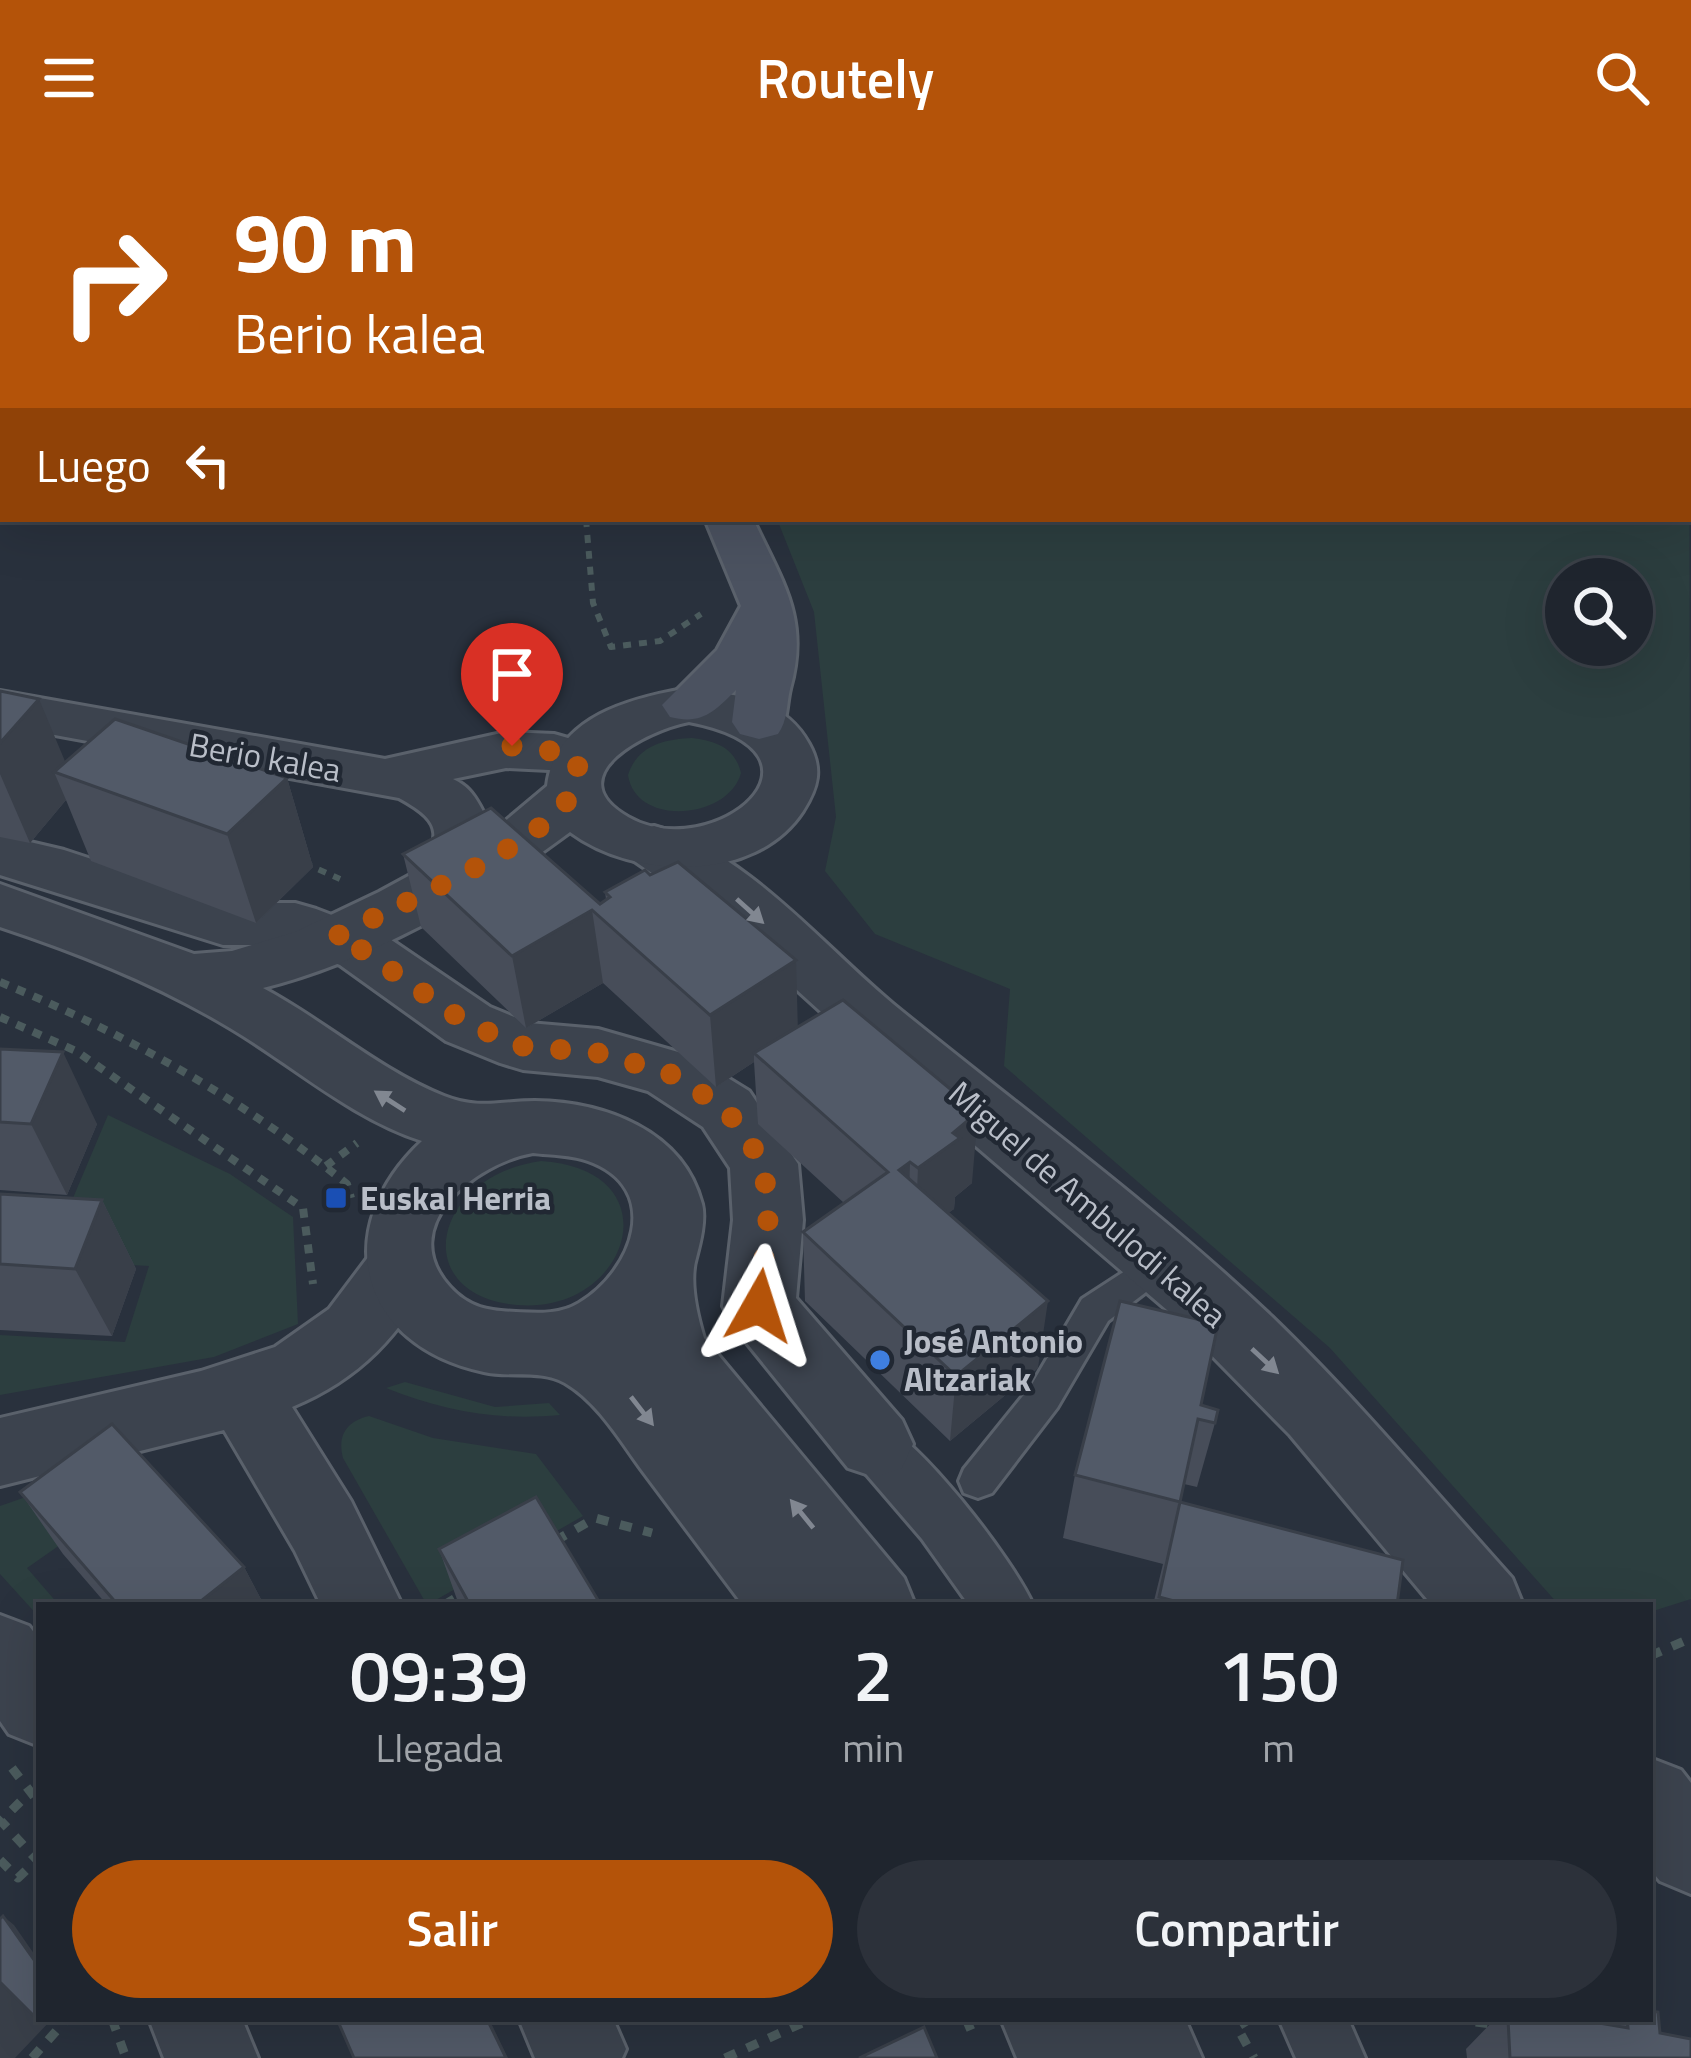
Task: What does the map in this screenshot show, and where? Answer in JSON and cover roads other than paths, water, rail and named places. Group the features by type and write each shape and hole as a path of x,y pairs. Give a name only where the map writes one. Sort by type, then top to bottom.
{"main road":[{"path":"729,522 766,606 774,641 759,722"},
{"path":"689,705 739,658 766,606"}],"street":[{"path":"190,977 263,970 518,842 551,818 589,744 621,720 665,707 714,707 759,722 789,751 792,789 782,807 764,823 727,840 683,848 572,835 518,842"},
{"name":"Berio kalea","path":"0,708 327,770 390,776 432,789 458,814 464,847 444,880"},
{"name":"Berio kalea","path":"390,776 463,754 512,746 559,752 577,775"},
{"path":"577,775 592,819 640,843"},
{"name":"Miguel de Ambulodi kalea","path":"640,843 728,891 871,1021 993,1118 1160,1262 1291,1385 1480,1602"},
{"path":"0,855 43,864 223,923 296,924 362,950 468,1024 523,1046 598,1053 669,1073 726,1109 764,1164 768,1220 759,1306 941,1521 1002,1602"},
{"path":"0,904 126,948 190,977 294,1036 401,1109 447,1127 500,1133 566,1126 625,1146 647,1164 663,1187 671,1213 659,1310 672,1353 873,1602"},
{"path":"294,1036 290,1019 296,984 333,938"},
{"path":"0,941 161,1007 366,1136 394,1174 372,1313 323,1323 293,1376 243,1394 0,1452"},
{"path":"385,1230 440,1166 500,1133"},
{"path":"385,1230 411,1294 430,1316 485,1342 550,1344 592,1362 627,1392 790,1602"},
{"path":"550,1344 617,1317 643,1294 661,1268"},
{"path":"323,1323 393,1337 457,1332"},
{"path":"243,1394 323,1526 361,1602"},
{"path":"0,1654 36,1701"},
{"path":"1653,1805 1691,1850"},
{"path":"196,2022 211,2058"},
{"path":"1048,2022 1066,2058"},
{"path":"1137,2022 1155,2058"},
{"path":"1314,2022 1331,2058"}],"lane":[{"path":"978,1481 1044,1397 1095,1310 1160,1262"}],"place":[{"name":"Euskal Herria","path":"336,1198"},
{"name":"José Antonio Altzariak","path":"880,1360"}]}
